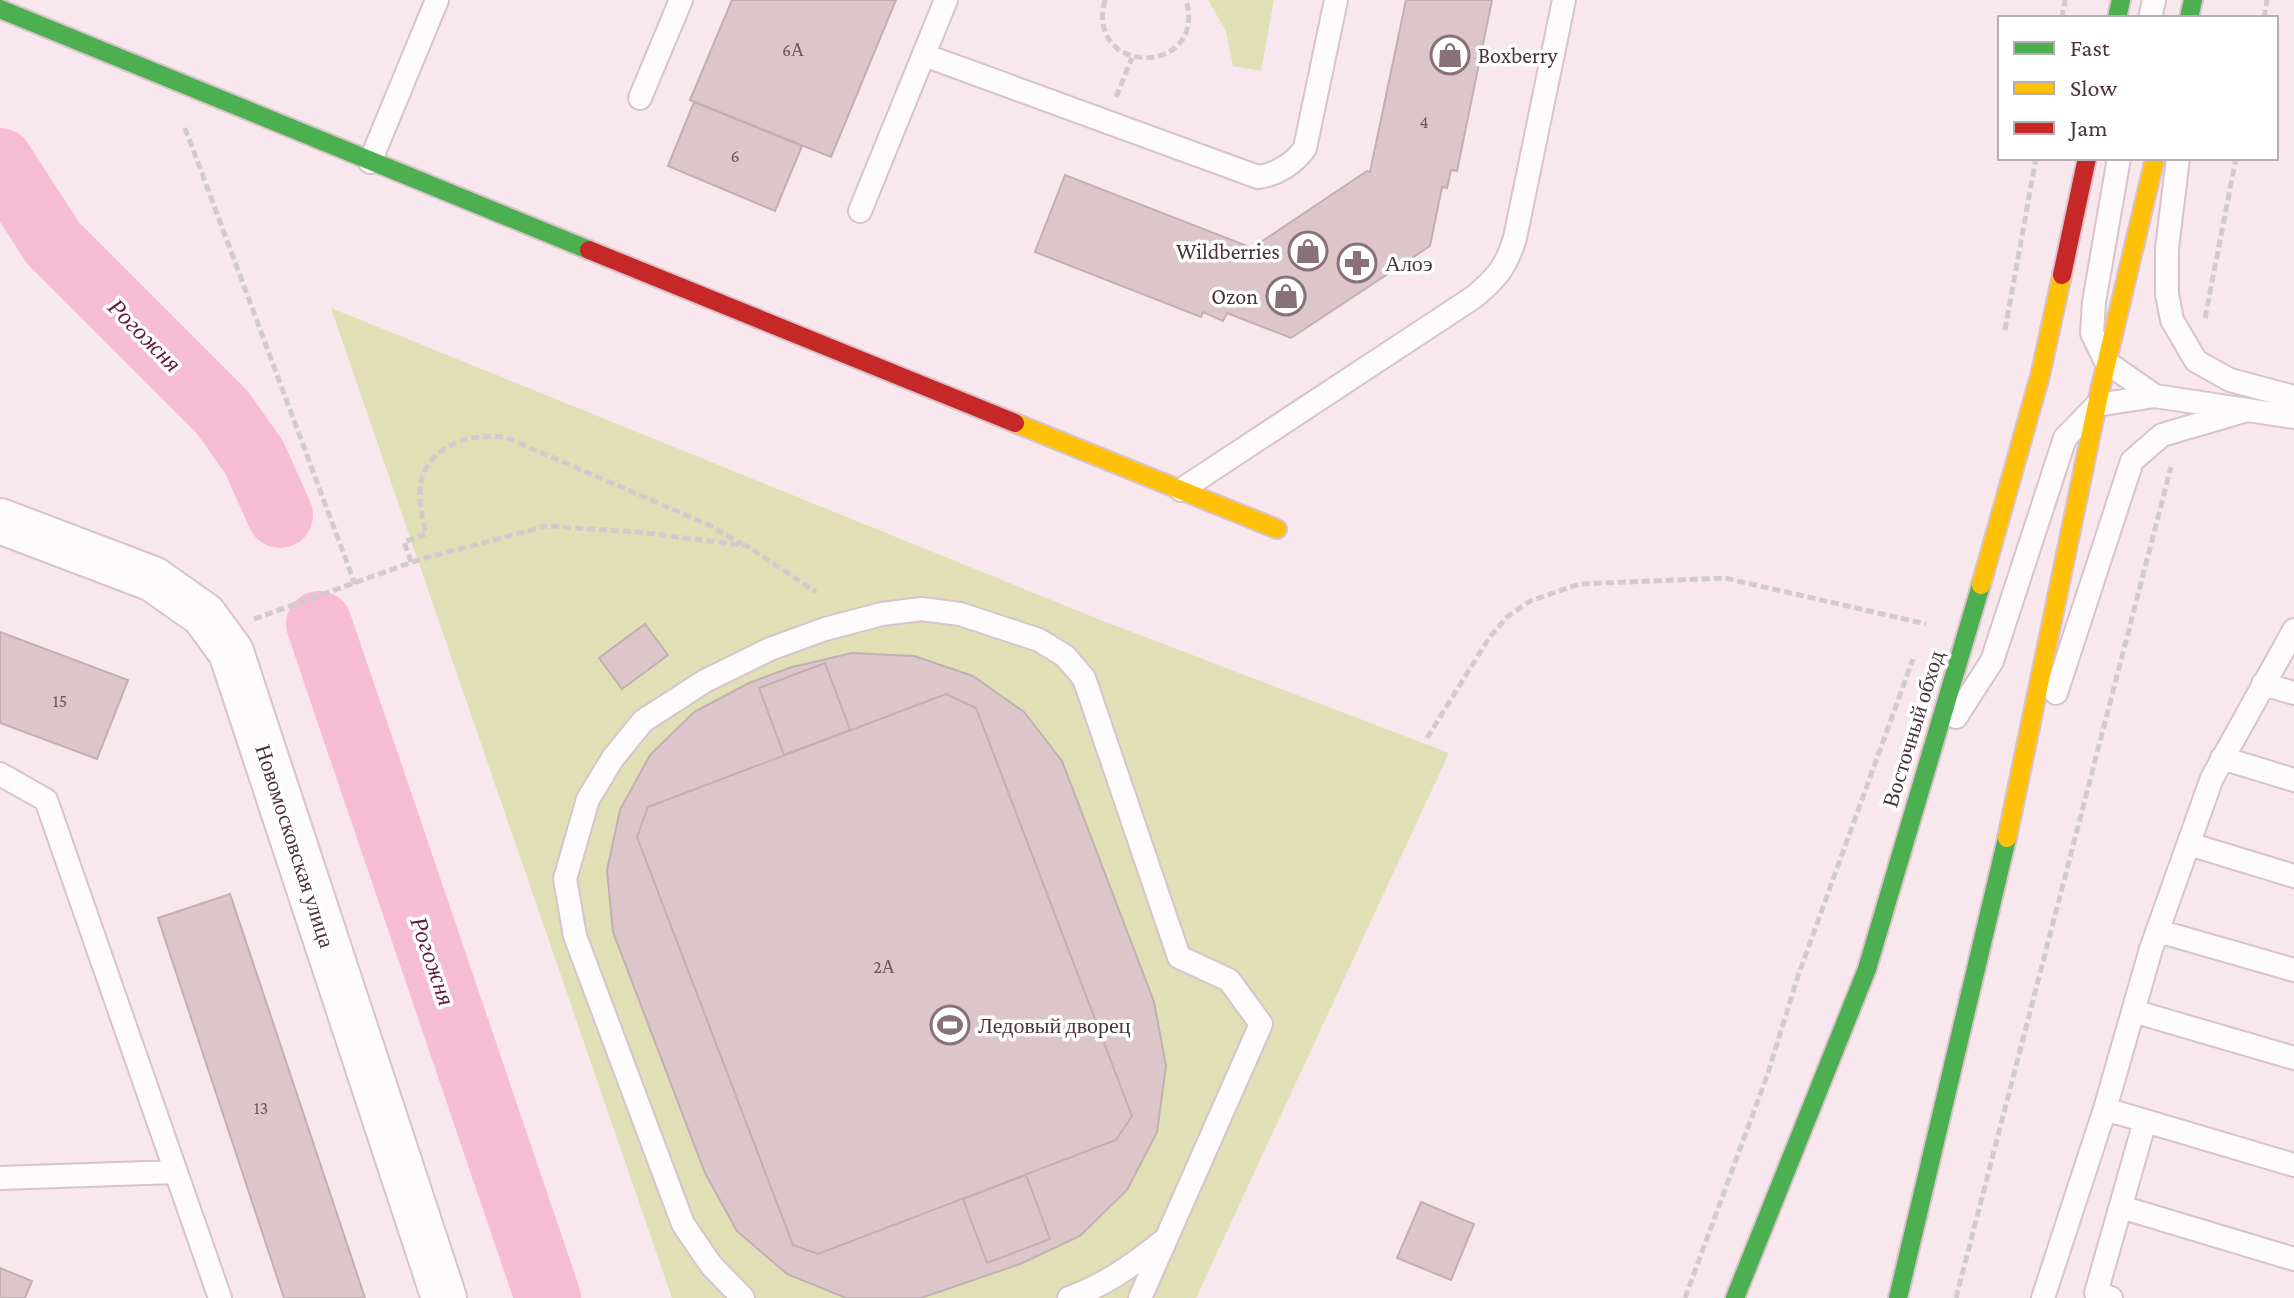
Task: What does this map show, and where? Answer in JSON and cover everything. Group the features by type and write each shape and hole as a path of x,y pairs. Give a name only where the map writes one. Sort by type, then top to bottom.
{"main road":[{"path":"0,9 1277,529"},
{"name":"Восточный обход","path":"1735,1298 1867,969 2040,376 2087,160"},
{"path":"1898,1298 2005,846 2106,362 2155,160"}],"street":[{"name":"Новомосковская улица","path":"0,521 153,579 204,615 231,652 444,1298"}],"lane":[{"path":"370,162 437,0"},
{"path":"640,98 681,0"},
{"path":"860,211 946,0"},
{"path":"924,55 1248,175 1268,176 1292,162 1305,148 1336,0"},
{"path":"1181,490 1493,282 1507,263 1515,238 1564,0"},
{"path":"2119,160 2094,302 2092,333 2106,362 2155,396"},
{"path":"2178,160 2167,248 2167,294 2172,320 2196,361 2230,380 2294,397"},
{"path":"1929,758 1992,661 2065,438 2097,405 2155,396 2294,417"},
{"path":"2005,846 2132,461 2162,435 2248,410"},
{"path":"743,1298 711,1265 683,1224 575,936 565,879 588,799 613,758 643,721 705,681 770,649 825,629 882,614 922,609 960,614 1039,640 1065,656 1084,678 1179,957 1229,980 1261,1024 1140,1298"},
{"path":"2043,1298 2105,1109 2158,931 2212,778 2294,630"},
{"path":"2263,684 2294,693"},
{"path":"2222,758 2294,780"},
{"path":"0,774 46,800 220,1298"},
{"path":"2189,844 2294,876"},
{"path":"2158,931 2294,970"},
{"path":"2133,1011 2294,1058"},
{"path":"2105,1109 2294,1165"},
{"path":"2111,1298 2096,1293 2145,1121"},
{"path":"0,1178 175,1172"},
{"path":"2121,1207 2294,1259"},
{"path":"1069,1298 1118,1276 1167,1237"},
{"path":"711,1265 724,1298"}],"path":[{"path":"1105,0 1102,19 1107,36 1118,49 1132,58 1150,60 1166,55 1179,44 1188,29 1190,12 1186,0"},
{"path":"1106,123 1132,58"},
{"path":"166,78 355,584"},
{"path":"2003,338 2036,160"},
{"path":"2204,324 2236,160"},
{"path":"411,562 404,542 426,534 419,488 430,464 446,447 475,436 507,438 709,525 816,592"},
{"path":"1956,1298 2173,458"},
{"path":"254,619 411,562 546,526 639,532 747,546"},
{"path":"1427,738 1489,638 1507,617 1530,601 1579,584 1725,578 1926,624 1921,638"},
{"path":"1685,1298 1768,1073 1803,961 1915,653"}],"shaded area":[{"path":"1208,0 1274,0 1261,71 1233,66 1226,31"},
{"name":"Ледовый дворец","path":"331,308 1098,619 1449,753 1196,1298 672,1298"}],"building":[{"path":"732,0 896,0 831,157 690,100"},
{"path":"1406,0 1492,0 1457,171 1451,170 1447,188 1442,187 1430,246 1291,338 1227,313 1223,321 1203,312 1201,317 1035,252 1065,175 1252,248 1367,171 1370,172"},
{"path":"694,102 802,146 775,211 668,166"},
{"path":"645,624 668,655 622,689 599,658"},
{"path":"0,632 128,680 97,759 0,723"},
{"name":"Ледовый дворец","path":"852,653 914,656 973,676 1024,712 1062,761 1154,1002 1166,1066 1157,1132 1127,1190 1080,1236 1020,1264 921,1298 846,1298 787,1274 737,1231 705,1173 613,932 607,870 620,810 650,755 694,712 749,683 792,667"},
{"path":"825,663 850,730 784,755 759,688"},
{"name":"Ледовый дворец","path":"946,694 976,708 1132,1116 1116,1140 818,1254 793,1245 637,837 648,807"},
{"path":"230,894 365,1298 284,1298 158,918"},
{"path":"1026,1175 1050,1239 987,1263 963,1199"},
{"path":"1421,1202 1474,1224 1451,1280 1397,1258"},
{"path":"0,1268 32,1281 25,1298 0,1298"}],"waterway":[{"name":"Рогожня","path":"0,161 53,243 222,412 254,457 280,515"},
{"name":"Рогожня","path":"319,624 548,1298"}],"traffic: fast":[{"path":"2117,16 2121,0"},
{"path":"2189,16 2193,0"},
{"path":"0,9 589,250"},
{"path":"1735,1298 1867,969 1981,585"},
{"path":"1898,1298 2007,838"}],"traffic: slow":[{"path":"2007,838 2100,390 2155,160"},
{"path":"1981,585 2040,376 2062,275"},
{"path":"1015,423 1277,529"}],"traffic: jam":[{"path":"2062,275 2087,160"},
{"path":"589,250 1015,423"}],"place":[{"name":"Boxberry","path":"1450,55"},
{"name":"Wildberries","path":"1308,251"},
{"name":"Алоэ","path":"1357,263"},
{"name":"Ozon","path":"1286,296"},
{"name":"Ледовый дворец","path":"950,1025"}]}
